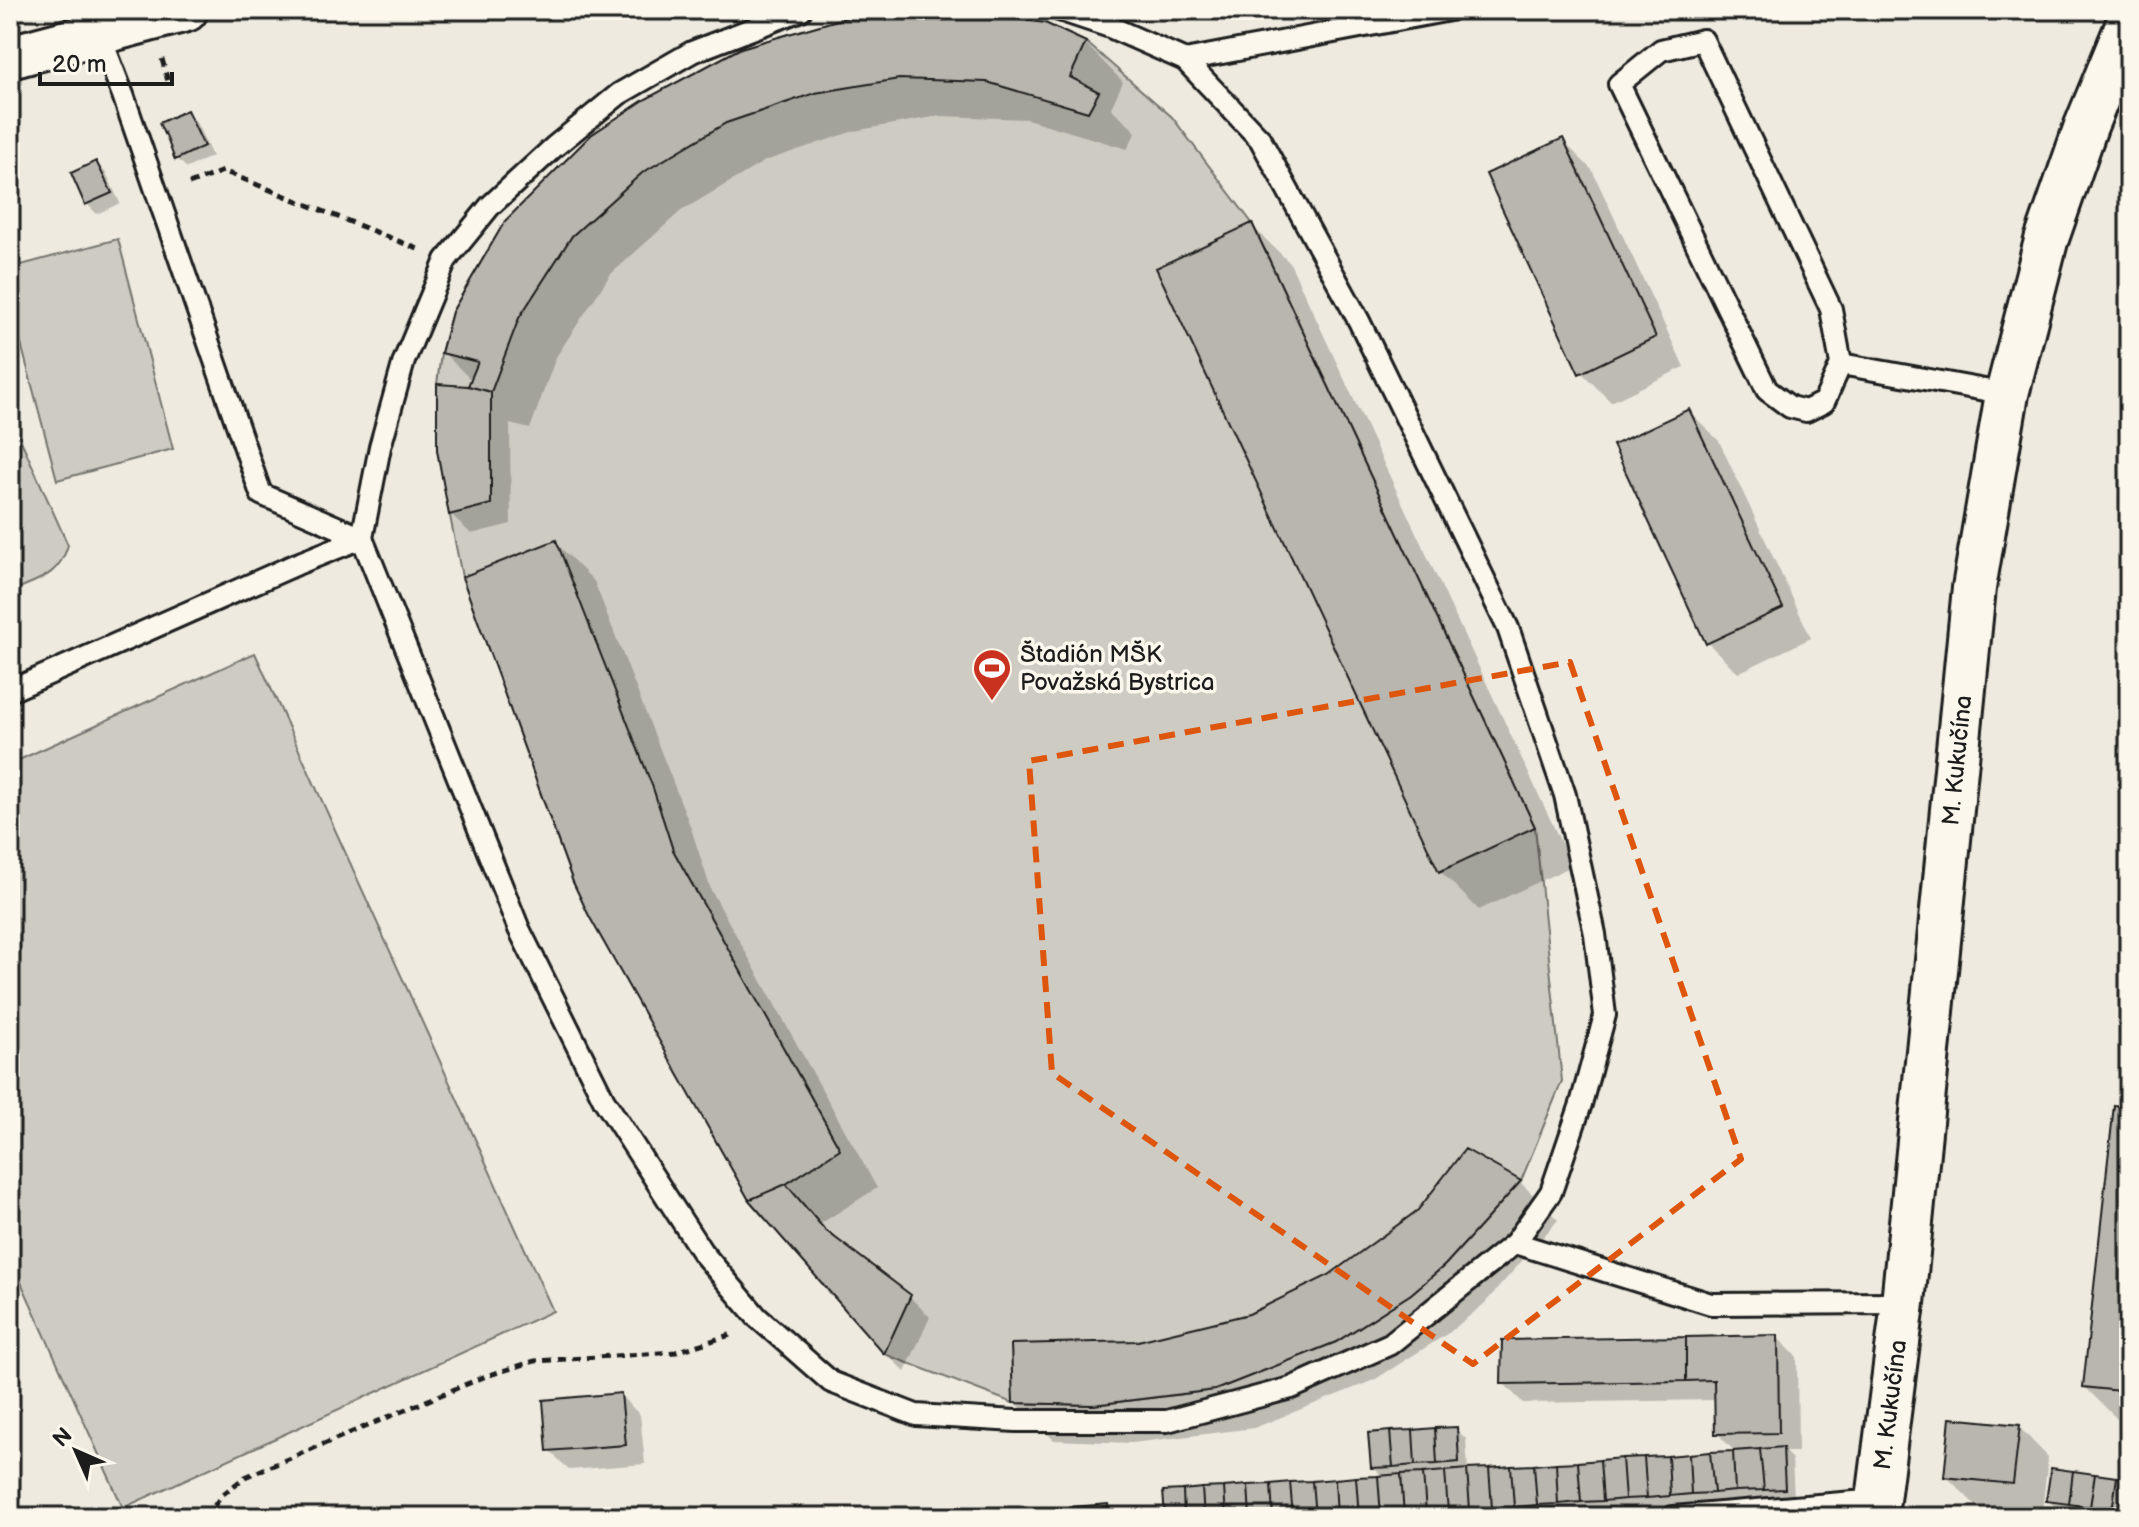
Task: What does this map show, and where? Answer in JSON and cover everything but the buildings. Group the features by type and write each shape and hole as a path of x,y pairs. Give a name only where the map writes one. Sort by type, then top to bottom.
{"street":[{"path":"10,57 96,22 186,10"},
{"name":"M. Kukučína","path":"1875,1508 1903,1303 1974,588 2007,394 2046,241 2086,126 2129,21"}],"lane":[{"path":"801,10 692,52 619,94 554,147 490,206 446,260 404,361 380,447 362,538 519,929 604,1100 702,1252 757,1317 831,1382 916,1415 1016,1421 1167,1421 1291,1388 1390,1344 1515,1243 1551,1192 1581,1104 1605,1015 1595,934 1565,795 1508,628 1359,321 1260,139 1185,60 1110,27 1059,10"},
{"path":"1185,60 1450,10"},
{"path":"96,22 261,494 362,538"},
{"path":"1703,40 1831,309 1841,364 1824,402 1806,411 1790,407 1767,390 1619,84 1661,50 1703,40"},
{"path":"1841,364 2007,394"},
{"path":"10,691 362,538"},
{"path":"1515,1243 1711,1304 1903,1303"},
{"path":"1673,1517 1875,1508"}],"path":[{"path":"161,58 169,85"},
{"path":"158,196 223,171 446,260"},
{"path":"206,1517 222,1495 245,1477 486,1376 535,1361 676,1352 726,1337 757,1317"}],"highlighted area":[{"path":"1570,662 1741,1159 1473,1364 1052,1073 1029,761"}],"shaded area":[{"name":"Štadión MŠK Považská Bystrica","path":"909,10 1045,23 1086,42 1172,117 1252,223 1535,827 1562,1081 1521,1181 1445,1265 1411,1294 1336,1342 1215,1390 1093,1405 1013,1403 884,1354 749,1200 573,882 462,577 437,450 437,384 441,353 452,312 505,221 591,135 644,100 741,48 851,16"},
{"path":"118,239 173,449 57,480 10,302 10,268"},
{"path":"10,422 68,545 53,571 10,592"},
{"path":"255,653 553,1311 123,1508 10,1258 10,764"}],"place":[{"name":"Štadión MŠK Považská Bystrica","path":"992,702"}]}
